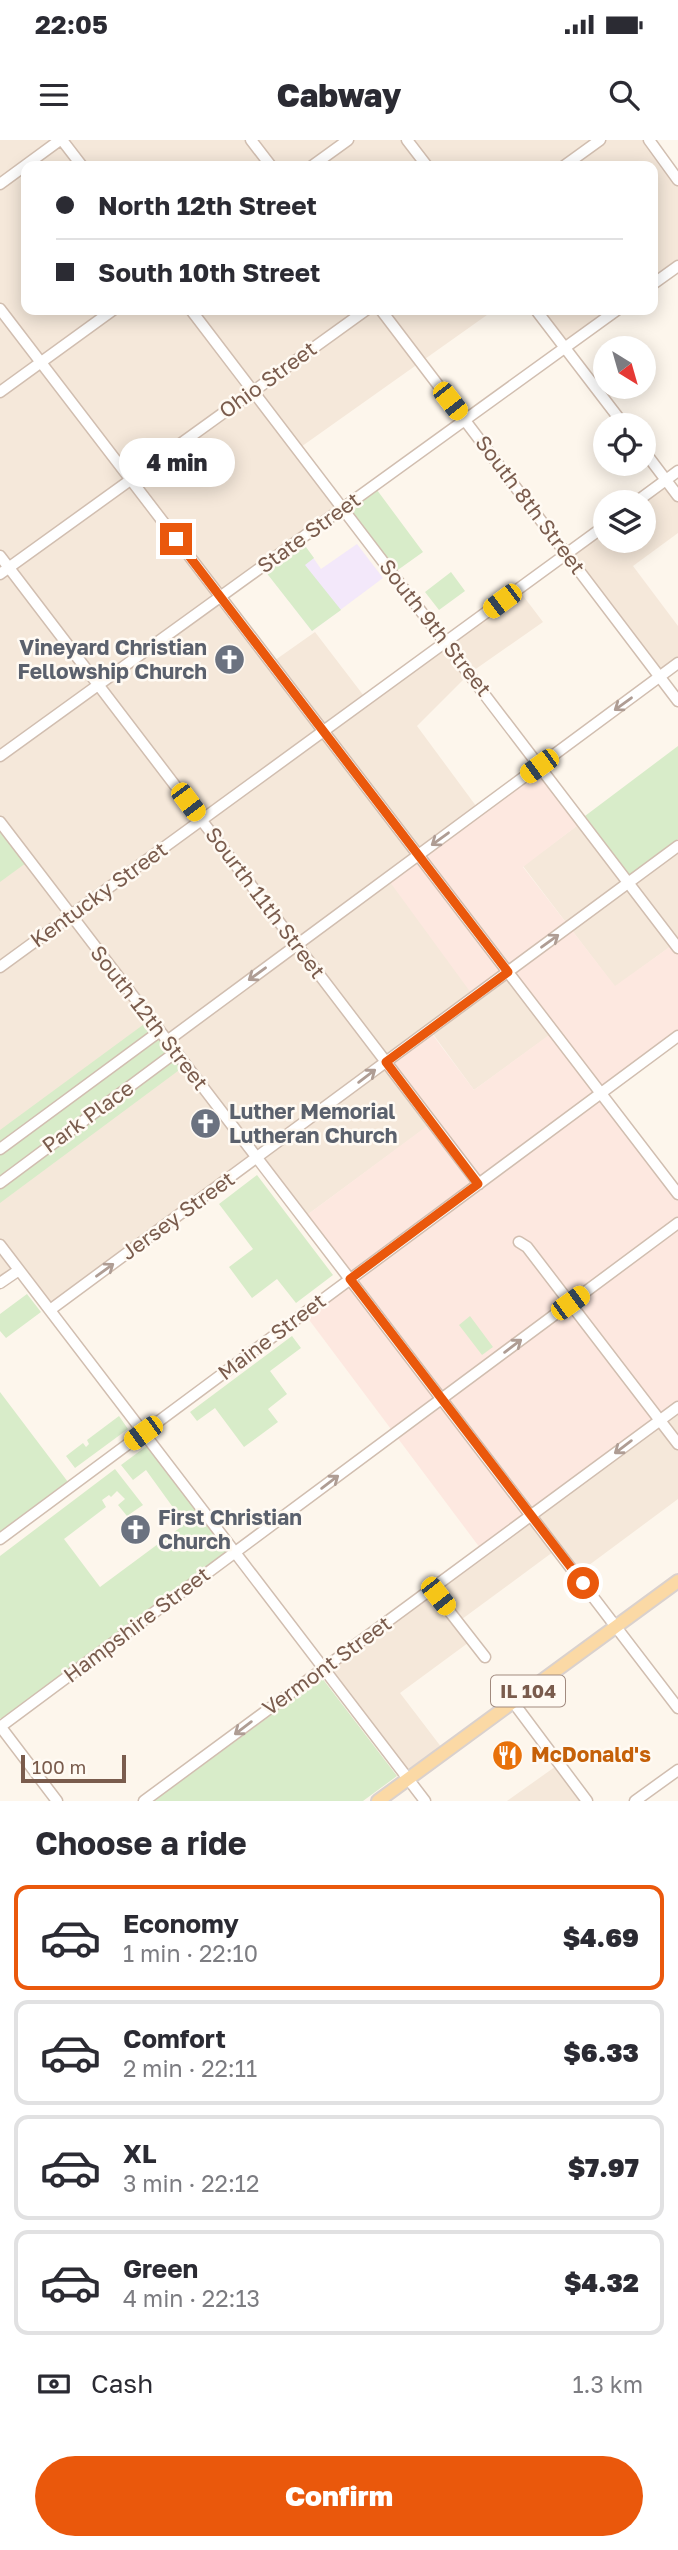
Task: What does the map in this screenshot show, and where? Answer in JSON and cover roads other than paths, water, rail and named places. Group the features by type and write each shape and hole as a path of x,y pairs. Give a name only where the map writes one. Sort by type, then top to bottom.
{"main road":[{"name":"IL 104","path":"378,1801 678,1581"}],"street":[{"path":"32,161 61,140 78,161"},
{"path":"251,140 267,161"},
{"path":"319,161 348,140"},
{"path":"407,140 423,161"},
{"path":"571,161 600,140"},
{"path":"649,140 678,180"},
{"path":"0,184 21,169"},
{"path":"658,280 678,266"},
{"path":"0,309 678,1194"},
{"path":"0,392 106,315"},
{"name":"South 9th Street","path":"195,315 678,948"},
{"name":"Ohio Street","path":"5,571 359,315"},
{"name":"South 8th Street","path":"385,315 678,701"},
{"path":"540,315 615,413"},
{"name":"State Street","path":"0,756 610,315"},
{"path":"656,467 678,496"},
{"path":"652,490 678,471"},
{"name":"Kentucky Street","path":"0,967 593,534"},
{"name":"Sourth 11th Street","path":"0,556 5,571 98,685 478,1184"},
{"path":"167,1041 678,663"},
{"name":"South 12th Street","path":"0,822 678,1708"},
{"name":"Jersey Street","path":"50,1310 678,846"},
{"name":"Park Place","path":"0,1149 160,1031"},
{"name":"Maine Street","path":"0,1539 678,1036"},
{"name":"Park Place","path":"0,1183 176,1052"},
{"name":"Hampshire Street","path":"0,1727 678,1223"},
{"path":"519,1242 527,1247 678,1444"},
{"path":"0,1245 425,1801"},
{"path":"0,1283 19,1270"},
{"name":"Vermont Street","path":"144,1801 678,1407"},
{"path":"432,1589 485,1657"},
{"path":"513,1702 587,1801"},
{"path":"0,1727 57,1801"},
{"path":"635,1801 678,1770"}],"place":[{"name":"Vineyard Christian Fellowship Church","path":"230,660"},
{"name":"Luther Memorial Lutheran Church","path":"206,1124"},
{"name":"First Christian Church","path":"135,1530"},
{"name":"McDonald's","path":"508,1755"}]}
